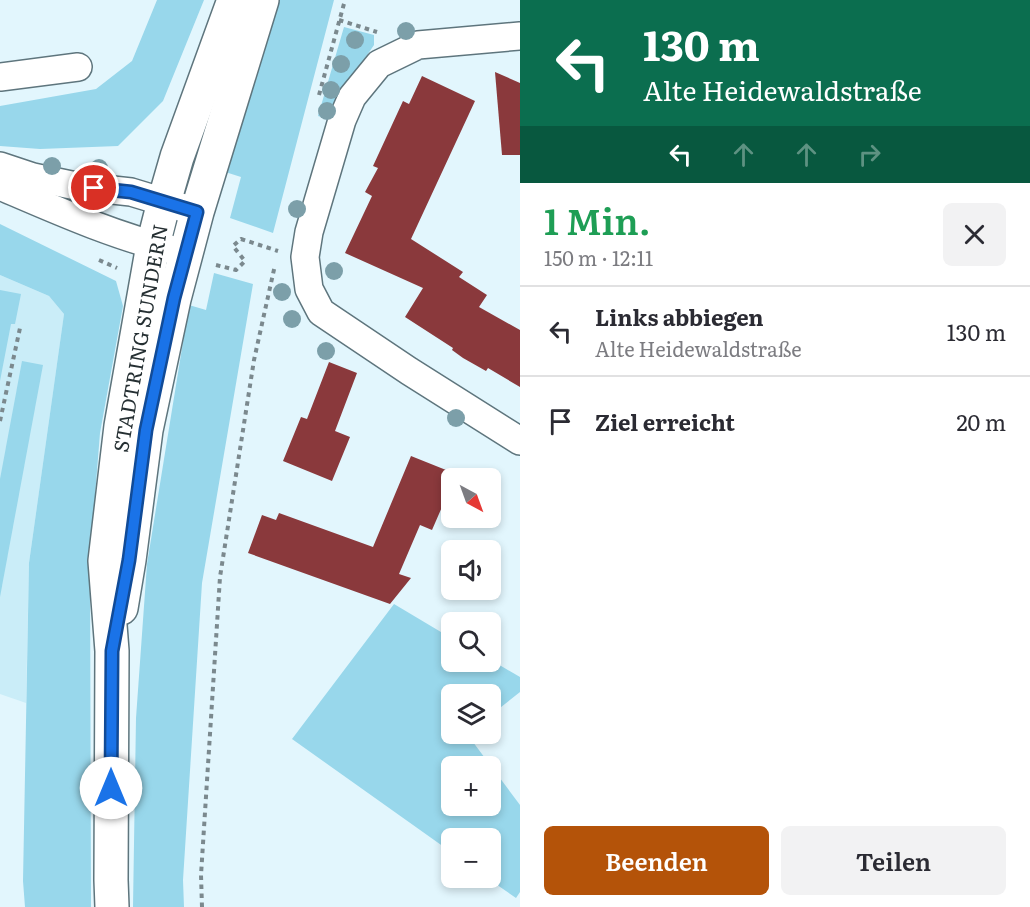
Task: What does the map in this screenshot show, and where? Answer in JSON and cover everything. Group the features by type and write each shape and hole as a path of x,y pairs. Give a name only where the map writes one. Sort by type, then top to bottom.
{"main road":[{"name":"STADTRING SUNDERN","path":"112,907 112,651 105,561 121,426 153,245 177,157 234,0"},
{"name":"STADTRING SUNDERN","path":"112,651 129,560 146,430 198,258 197,212 262,0"}],"street":[{"path":"520,36 418,45 379,63 352,97 342,120 309,232 306,257 309,289 321,312 520,441"},
{"path":"0,77 78,67"},
{"path":"0,166 33,177 76,186 131,192 197,212"},
{"path":"0,186 153,245 198,258"}],"path":[{"path":"198,258 236,270 245,261 233,246 241,239 306,257"},
{"path":"202,907 202,864 220,578 254,360 279,251"},
{"path":"0,421 20,328"}],"shaded area":[{"path":"157,0 204,0 163,101 118,146 40,149 0,146 0,106 96,89 132,61"},
{"path":"274,0 334,0 273,233 230,218 241,177 219,170"},
{"path":"344,27 374,35 374,45 344,89 330,120 318,116"},
{"path":"0,224 116,281 123,306 100,433 90,559 91,907 25,907 23,881 29,563 64,314 49,296 0,275"},
{"path":"214,273 253,284 202,583 183,880 184,907 133,907 136,718 147,564 189,305 206,310"},
{"path":"0,275 49,296 64,314 29,563 26,703 0,694"},
{"path":"0,290 21,294 15,324 11,324 0,381"},
{"path":"22,361 43,365 0,597 0,479"},
{"path":"394,604 441,632 441,672 501,672 501,666 520,677 520,692 501,707 501,684 441,684 441,744 474,744 483,756 441,756 441,816 501,816 501,780 520,805 520,892 516,898 501,888 501,828 441,828 441,845 292,739"}],"building":[{"path":"495,72 520,83 520,155 502,155"},
{"path":"422,76 475,101 411,239 463,272 459,277 487,295 479,307 520,330 520,387 488,368 486,371 463,358 452,350 453,348 405,317 423,288 345,253 372,196 365,192 378,168 373,166 403,101 409,104"},
{"path":"329,362 357,373 335,431 350,437 332,481 283,461 301,417 307,419"},
{"path":"411,456 441,468 441,509 432,530 420,525 399,574 411,578 390,604 248,553 262,515 276,520 279,513 373,547"}],"route":[{"path":"94,188 131,192 197,212 174,298 146,430 129,560 112,651 111,788"}]}
